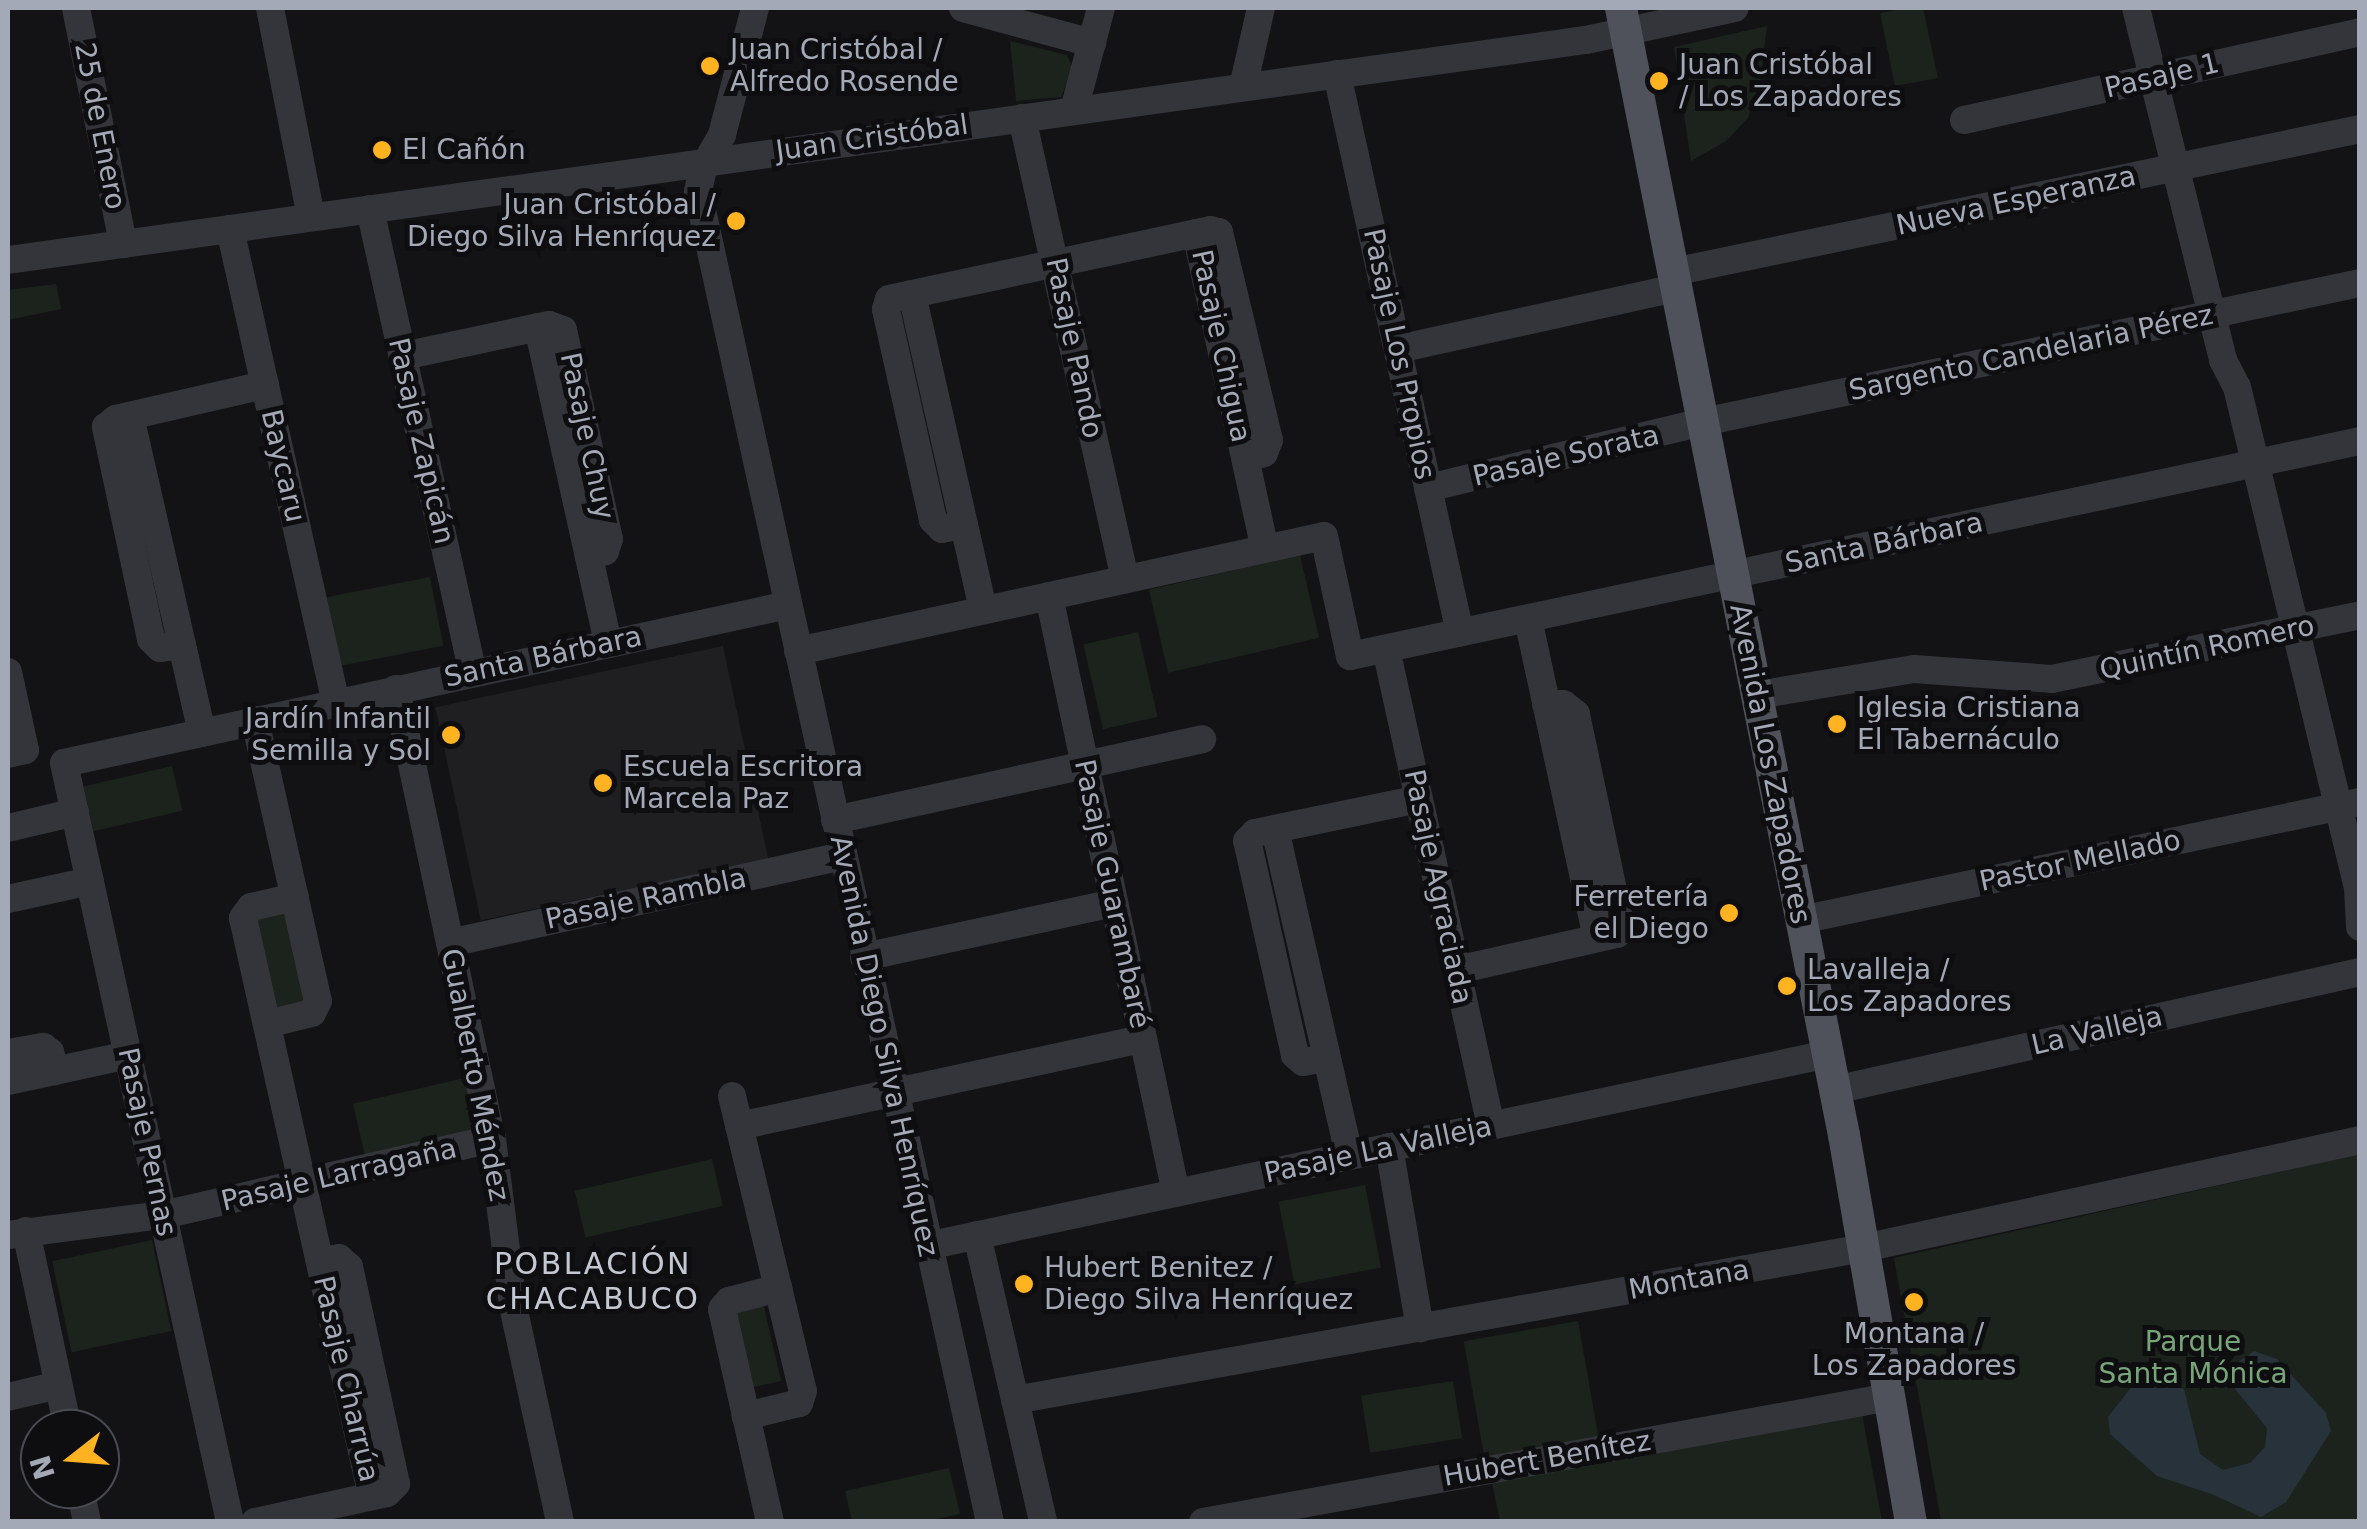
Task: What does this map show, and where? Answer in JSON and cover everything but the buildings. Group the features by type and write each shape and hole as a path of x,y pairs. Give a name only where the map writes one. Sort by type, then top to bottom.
{"main road":[{"name":"Avenida Los Zapadores","path":"1623,20 1835,1090 1911,1522"}],"street":[{"name":"25 de Enero","path":"76,8 124,244"},
{"path":"270,8 311,218"},
{"name":"Avenida Diego Silva Henríquez","path":"755,8 722,134 698,192 990,1522"},
{"path":"963,8 1092,43"},
{"path":"1074,110 1100,8"},
{"path":"1243,87 1261,8"},
{"name":"Juan Cristóbal","path":"8,260 1336,74 1623,20 1734,8"},
{"path":"2136,8 2223,360 2222,394 2247,465 2287,630 2340,806 2358,888 2358,919"},
{"name":"Pasaje 1","path":"1964,120 2360,32"},
{"name":"Pasaje Los Propios","path":"1336,74 1460,633"},
{"name":"Pasaje Pando","path":"1022,118 1125,580"},
{"name":"Nueva Esperanza","path":"1398,349 1674,280 2360,130"},
{"name":"Pasaje Zapicán","path":"370,209 473,672"},
{"name":"Baycaru","path":"230,229 336,702"},
{"name":"Pasaje Chigua","path":"1055,264 1207,233 1265,549"},
{"path":"983,610 964,525 899,298 1055,264"},
{"name":"Sargento Candelaria Pérez","path":"1703,422 2360,283"},
{"name":"Pasaje Chuy","path":"402,356 554,324 566,336 609,539 605,551 589,556 608,644"},
{"path":"202,732 130,416 265,385"},
{"name":"Pasaje Sorata","path":"1428,488 1703,422"},
{"name":"Santa Bárbara","path":"1265,549 1324,536 1350,656 2360,442"},
{"path":"798,650 1265,549"},
{"name":"Pasaje Guarambaré","path":"1049,596 1176,1193"},
{"name":"Santa Bárbara","path":"64,763 788,605"},
{"name":"Quintín Romero","path":"1756,694 1914,668 2052,679 2360,615"},
{"path":"1456,970 1617,934 1621,928 1577,719 1568,706 1546,704 1528,618"},
{"name":"Pasaje Agraciada","path":"1386,649 1491,1126"},
{"path":"8,672 16,752"},
{"name":"Gualberto Méndez","path":"396,689 492,1140 513,1306 560,1522"},
{"path":"256,720 318,1006 308,1015 267,1024"},
{"path":"834,820 1202,739"},
{"name":"Pasaje Pernas","path":"64,763 230,1522"},
{"path":"1348,1156 1326,1058 1303,1062 1295,1055 1247,845 1251,834 1419,799"},
{"name":"Pastor Mellado","path":"1801,920 2340,806"},
{"path":"8,828 75,812"},
{"name":"Pasaje Rambla","path":"450,943 842,856"},
{"path":"8,899 90,882"},
{"name":"Pasaje Charrúa","path":"255,1522 383,1492 349,1267 340,1258 320,1262 244,915 251,907 295,897"},
{"path":"864,956 1114,902"},
{"name":"La Valleja","path":"1835,1090 2360,972"},
{"path":"739,1126 1144,1039"},
{"path":"8,1053 42,1046 50,1052 55,1071"},
{"name":"Pasaje La Valleja","path":"928,1246 1828,1054"},
{"path":"8,1081 128,1055"},
{"path":"732,1096 802,1399 746,1416"},
{"name":"Pasaje Larragaña","path":"17,1233 163,1215 492,1140"},
{"name":"Montana","path":"1015,1400 1864,1248 2360,1140"},
{"path":"1389,1148 1420,1328"},
{"path":"17,1233 63,1409"},
{"name":"Avenida Diego Silva Henríquez","path":"977,1235 1042,1521"},
{"path":"770,1522 722,1309 730,1300 778,1288"},
{"path":"8,1397 58,1385"},
{"name":"Hubert Benítez","path":"1204,1522 1890,1396"}],"shaded area":[{"name":"Escuela Escritora Marcela Paz","path":"723,646 768,859 481,920 435,707"},
{"path":"2254,1351 2277,1359 2326,1413 2331,1431 2286,1502 2261,1517 2214,1495 2157,1476 2110,1434 2108,1417 2133,1385 2159,1376 2184,1389 2200,1454 2223,1470 2250,1463 2265,1447 2267,1428 2235,1389 2230,1368"}],"green space":[{"path":"1923,8 1938,78 1895,86 1880,13"},
{"path":"1767,26 1760,82 1748,118 1726,141 1691,161 1674,47"},
{"path":"1010,41 1067,55 1073,69 1061,97 1016,101"},
{"path":"56,284 61,309 8,320 8,290"},
{"path":"1300,555 1319,638 1168,673 1149,590"},
{"path":"430,577 443,646 334,667 321,598"},
{"path":"1138,632 1158,717 1103,729 1083,645"},
{"path":"172,766 182,811 94,831 83,786"},
{"path":"289,908 312,999 279,1014 250,918"},
{"path":"469,1077 481,1130 365,1156 353,1104"},
{"name":"Parque Santa Mónica","path":"2359,1154 2359,1521 1941,1521 1894,1258"},
{"path":"712,1159 723,1206 585,1237 575,1191"},
{"path":"1365,1185 1381,1267 1295,1284 1279,1202"},
{"path":"152,1240 171,1331 72,1352 52,1261"},
{"path":"763,1303 781,1381 749,1388 731,1310"},
{"path":"1578,1321 1599,1438 1484,1458 1464,1341"},
{"path":"1453,1381 1462,1438 1370,1453 1361,1396"},
{"path":"1862,1414 1882,1521 1500,1521 1492,1483"},
{"path":"949,1468 960,1514 926,1521 852,1521 845,1491"}],"place":[{"name":"Juan Cristóbal / Alfredo Rosende","path":"710,66"},
{"name":"Juan Cristóbal / Los Zapadores","path":"1659,81"},
{"name":"El Cañón","path":"382,150"},
{"name":"Juan Cristóbal / Diego Silva Henríquez","path":"736,221"},
{"name":"Iglesia Cristiana El Tabernáculo","path":"1837,724"},
{"name":"Jardín Infantil Semilla y Sol","path":"451,735"},
{"name":"Escuela Escritora Marcela Paz","path":"603,783"},
{"name":"Ferretería el Diego","path":"1729,913"},
{"name":"Lavalleja / Los Zapadores","path":"1787,986"},
{"name":"Hubert Benitez / Diego Silva Henríquez","path":"1024,1284"},
{"name":"Montana / Los Zapadores","path":"1914,1302"}],"district":[{"name":"POBLACIÓN CHACABUCO","path":"593,1281"}]}
